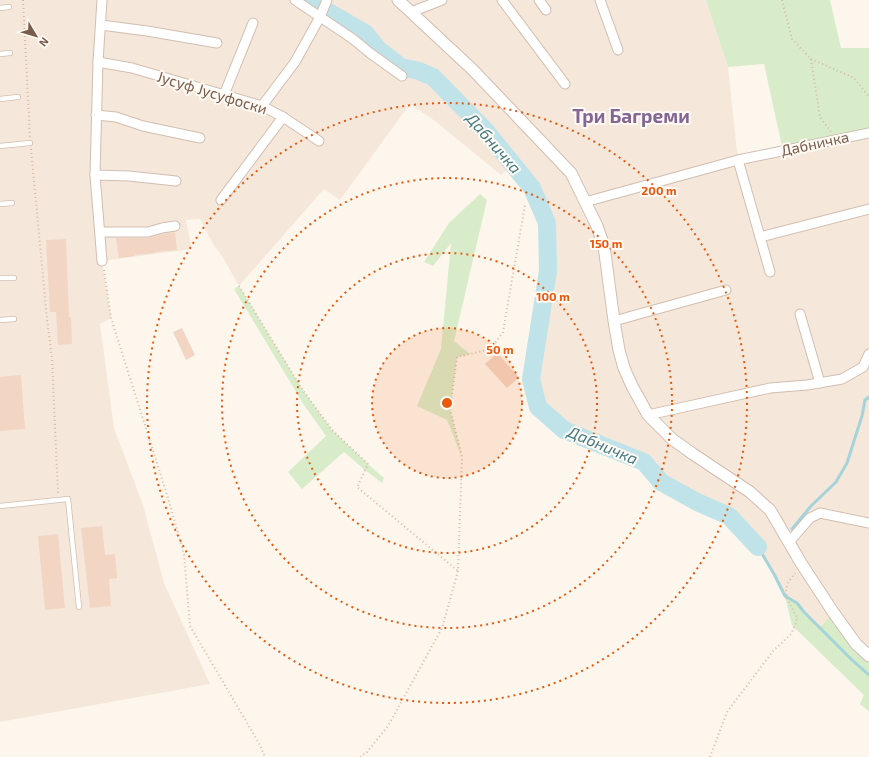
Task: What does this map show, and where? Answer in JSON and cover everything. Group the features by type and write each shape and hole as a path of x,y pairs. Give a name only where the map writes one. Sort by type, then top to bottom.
{"street":[{"path":"102,0 98,62 95,175 102,261"},
{"path":"295,0 353,38 370,53 402,76"},
{"path":"262,106 295,62 320,17 327,0"},
{"path":"398,0 473,70 571,173 597,226 604,246 619,350 624,368 632,386 648,415 672,439 750,492 770,510 801,563 833,612 856,644 869,656"},
{"path":"411,12 442,0"},
{"path":"502,0 565,84"},
{"path":"539,0 546,10"},
{"path":"600,0 618,50"},
{"path":"224,95 252,22"},
{"path":"101,25 217,43"},
{"name":"Јусуф Јусуфоски","path":"98,62 132,68 262,106 283,117 319,141"},
{"path":"96,115 116,117 143,126 200,138"},
{"path":"221,200 283,117"},
{"name":"Дабничка","path":"585,202 738,160 869,133"},
{"path":"738,160 770,272"},
{"path":"95,175 129,176 176,181"},
{"path":"760,237 869,210"},
{"path":"100,232 148,232 175,226"},
{"path":"614,321 726,290"},
{"path":"800,314 820,383"},
{"path":"648,415 770,388 807,385 842,379 864,367 869,354"},
{"path":"789,542 810,518 820,513 869,523"}],"lane":[{"path":"0,8 9,7"},
{"path":"0,54 10,53"},
{"path":"0,99 18,97"},
{"path":"0,146 30,143"},
{"path":"0,204 12,204"},
{"path":"0,278 14,278"},
{"path":"0,320 14,318"},
{"path":"0,506 68,499 79,608"}],"path":[{"path":"23,0 30,143 52,358 58,500"},
{"path":"782,0 792,39 811,59 854,78 869,97"},
{"path":"811,59 820,117 836,140"},
{"path":"360,757 367,752 388,726 442,628 458,571 462,456 450,409 457,357 491,349 503,332 525,205"},
{"path":"102,261 111,318 168,498 184,554 190,626 260,745 265,757"},
{"path":"239,286 302,389 332,430 368,464 357,487 458,571"},
{"path":"710,757 727,712 773,650 791,634 797,617 787,599 786,587 801,563"}],"shaded area":[{"path":"0,0 706,0 728,67 738,160 869,133 869,711 860,704 864,695 792,625 785,596 774,574 758,547 729,516 697,502 661,482 644,462 564,430 538,407 531,379 548,271 547,223 532,188 513,164 501,175 435,121 410,104 340,200 324,189 239,286 222,256 213,244 200,219 186,220 192,249 102,261 111,318 100,324 114,428 143,505 164,583 210,684 0,722"}],"green space":[{"path":"706,0 830,0 841,48 869,48 869,133 783,151 764,64 728,67"},
{"path":"480,194 487,200 454,341 470,354 457,357 450,409 462,457 447,420 417,406 441,349 451,243 433,266 424,262 449,223"},
{"path":"239,286 302,389 332,430 384,478 382,483 344,452 302,489 288,472 326,436 304,405 234,289"},
{"path":"785,596 797,603 820,628 833,612 869,656 869,711 860,704 864,695 792,625"}],"building":[{"path":"175,232 177,250 119,258 116,238 148,238"},
{"path":"66,239 69,317 71,317 72,344 58,345 56,312 50,312 46,240"},
{"path":"182,328 195,355 186,360 173,332"},
{"path":"497,353 519,377 507,388 485,364"},
{"path":"21,375 25,429 0,431 0,377"},
{"path":"102,526 105,555 115,554 117,578 109,579 111,606 90,608 81,528"},
{"path":"58,534 65,608 45,610 38,536"}],"waterway":[{"name":"Дабничка","path":"305,0 365,33 378,49 401,67 419,71 433,77 485,130 532,188 547,223 548,271 531,379 538,407 564,430 644,462 661,482 697,502 729,516 758,547"},
{"path":"792,529 811,506 836,482 847,463 862,416 865,400 869,397"},
{"name":"Дабничка","path":"758,547 785,596 797,603 804,612 869,675"}],"district":[{"name":"Три Багреми","path":"631,116"}]}
